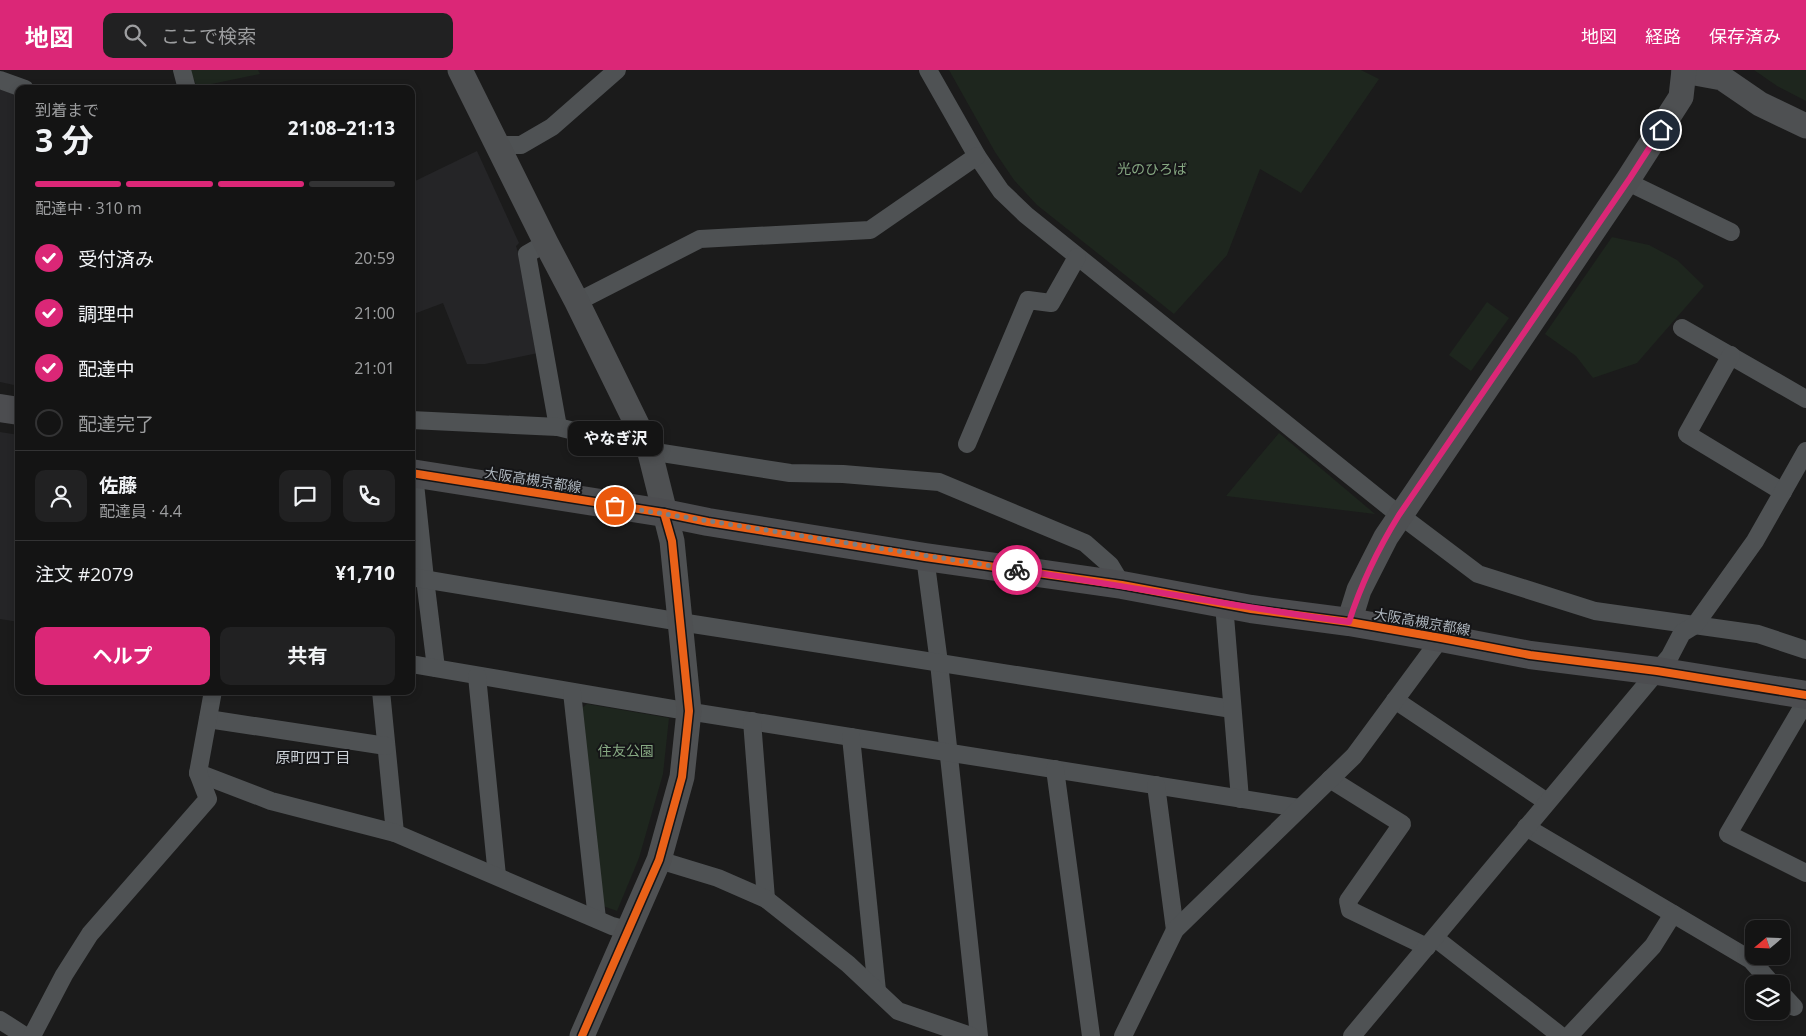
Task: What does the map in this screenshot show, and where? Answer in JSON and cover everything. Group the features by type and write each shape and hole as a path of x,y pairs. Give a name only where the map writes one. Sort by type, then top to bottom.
{"main road":[{"path":"0,408 15,410"},
{"name":"大阪高槻京都線","path":"415,474 664,513 708,522 925,557 1122,585 1224,604 1349,622 1530,655 1657,671 1806,696"}],"street":[{"path":"182,70 186,85"},
{"path":"460,70 649,449 672,541 689,711 682,777 659,860 582,1036"},
{"path":"497,145 521,145 552,127 617,70"},
{"path":"928,70 977,156 1001,191 1026,214 1077,258 1399,515 1478,574 1595,611 1758,634 1806,650"},
{"path":"1349,622 1359,590 1399,515 1630,178 1682,98 1684,70 1722,78 1760,104 1806,126"},
{"path":"0,80 15,85"},
{"path":"577,302 700,239 870,230 977,156"},
{"path":"1630,178 1638,187 1731,232"},
{"path":"546,244 528,254 558,427"},
{"path":"967,444 1028,300 1052,303 1077,258"},
{"path":"1682,328 1806,399"},
{"path":"1730,355 1687,434 1783,492"},
{"path":"415,420 558,427 649,449 790,473 843,474 939,482 1085,543 1110,565 1122,585"},
{"path":"1360,1033 1526,827 1670,656 1682,633 1695,625 1756,541 1806,451"},
{"path":"415,516 418,578 436,668"},
{"path":"925,557 939,663 979,1036"},
{"path":"418,578 1232,709"},
{"path":"1224,604 1240,799"},
{"path":"1123,1036 1175,930 1354,756 1441,638"},
{"path":"415,665 689,711 1299,808"},
{"path":"477,676 497,876"},
{"path":"572,692 597,919"},
{"path":"32,1036 64,975 90,934 208,798 198,773 212,695"},
{"path":"381,695 395,833"},
{"path":"1395,700 1547,802"},
{"path":"1806,701 1728,834 1806,873"},
{"path":"208,719 386,746"},
{"path":"752,721 766,899"},
{"path":"851,737 877,992"},
{"path":"1055,769 1091,1036"},
{"path":"198,773 271,801 395,833 597,919 628,930"},
{"path":"1330,779 1402,824 1348,901 1350,910 1431,943 1561,1036"},
{"path":"1156,786 1175,930"},
{"path":"1526,827 1750,960 1764,975"},
{"path":"659,860 718,878 766,899 848,964 898,1011 971,1036"},
{"path":"1569,1036 1653,946 1673,914"},
{"path":"1790,1003 1794,1007"},
{"path":"0,1020 25,1036"}],"shaded area":[{"path":"0,86 15,92 15,384 0,382"},
{"path":"477,151 519,243 516,246 525,275 538,353 485,364 467,364 443,303 415,314 415,181"},
{"path":"0,432 15,434 15,621 0,619"}],"green space":[{"path":"190,70 258,70 260,74 207,85 196,85"},
{"name":"光のひろば","path":"949,70 1361,70 1379,79 1301,193 1260,169 1227,255 1174,314 1037,205 1014,180 995,152"},
{"path":"1754,70 1806,70 1806,101 1777,86"},
{"path":"1612,237 1649,245 1677,260 1704,286 1637,363 1593,378 1576,356 1545,334"},
{"path":"1487,302 1509,318 1471,371 1449,355"},
{"path":"1279,433 1375,514 1226,496"},
{"name":"住友公園","path":"587,704 669,718 663,774 639,858 617,911 603,906 581,709"}],"cycle path":[{"path":"415,474 925,557 1122,585 1251,609 1349,622 1530,655 1657,671 1806,695"},
{"path":"582,1036 659,860 682,777 689,711 672,541 664,513"}],"way so far":[{"path":"615,506 925,557 1017,570"}],"place":[{"name":"やなぎ沢","path":"615,506"}],"district":[{"name":"原町四丁目","path":"313,758"}],"route":[{"path":"1017,570 1122,585 1251,609 1349,622 1359,590 1399,515 1661,130"}]}
